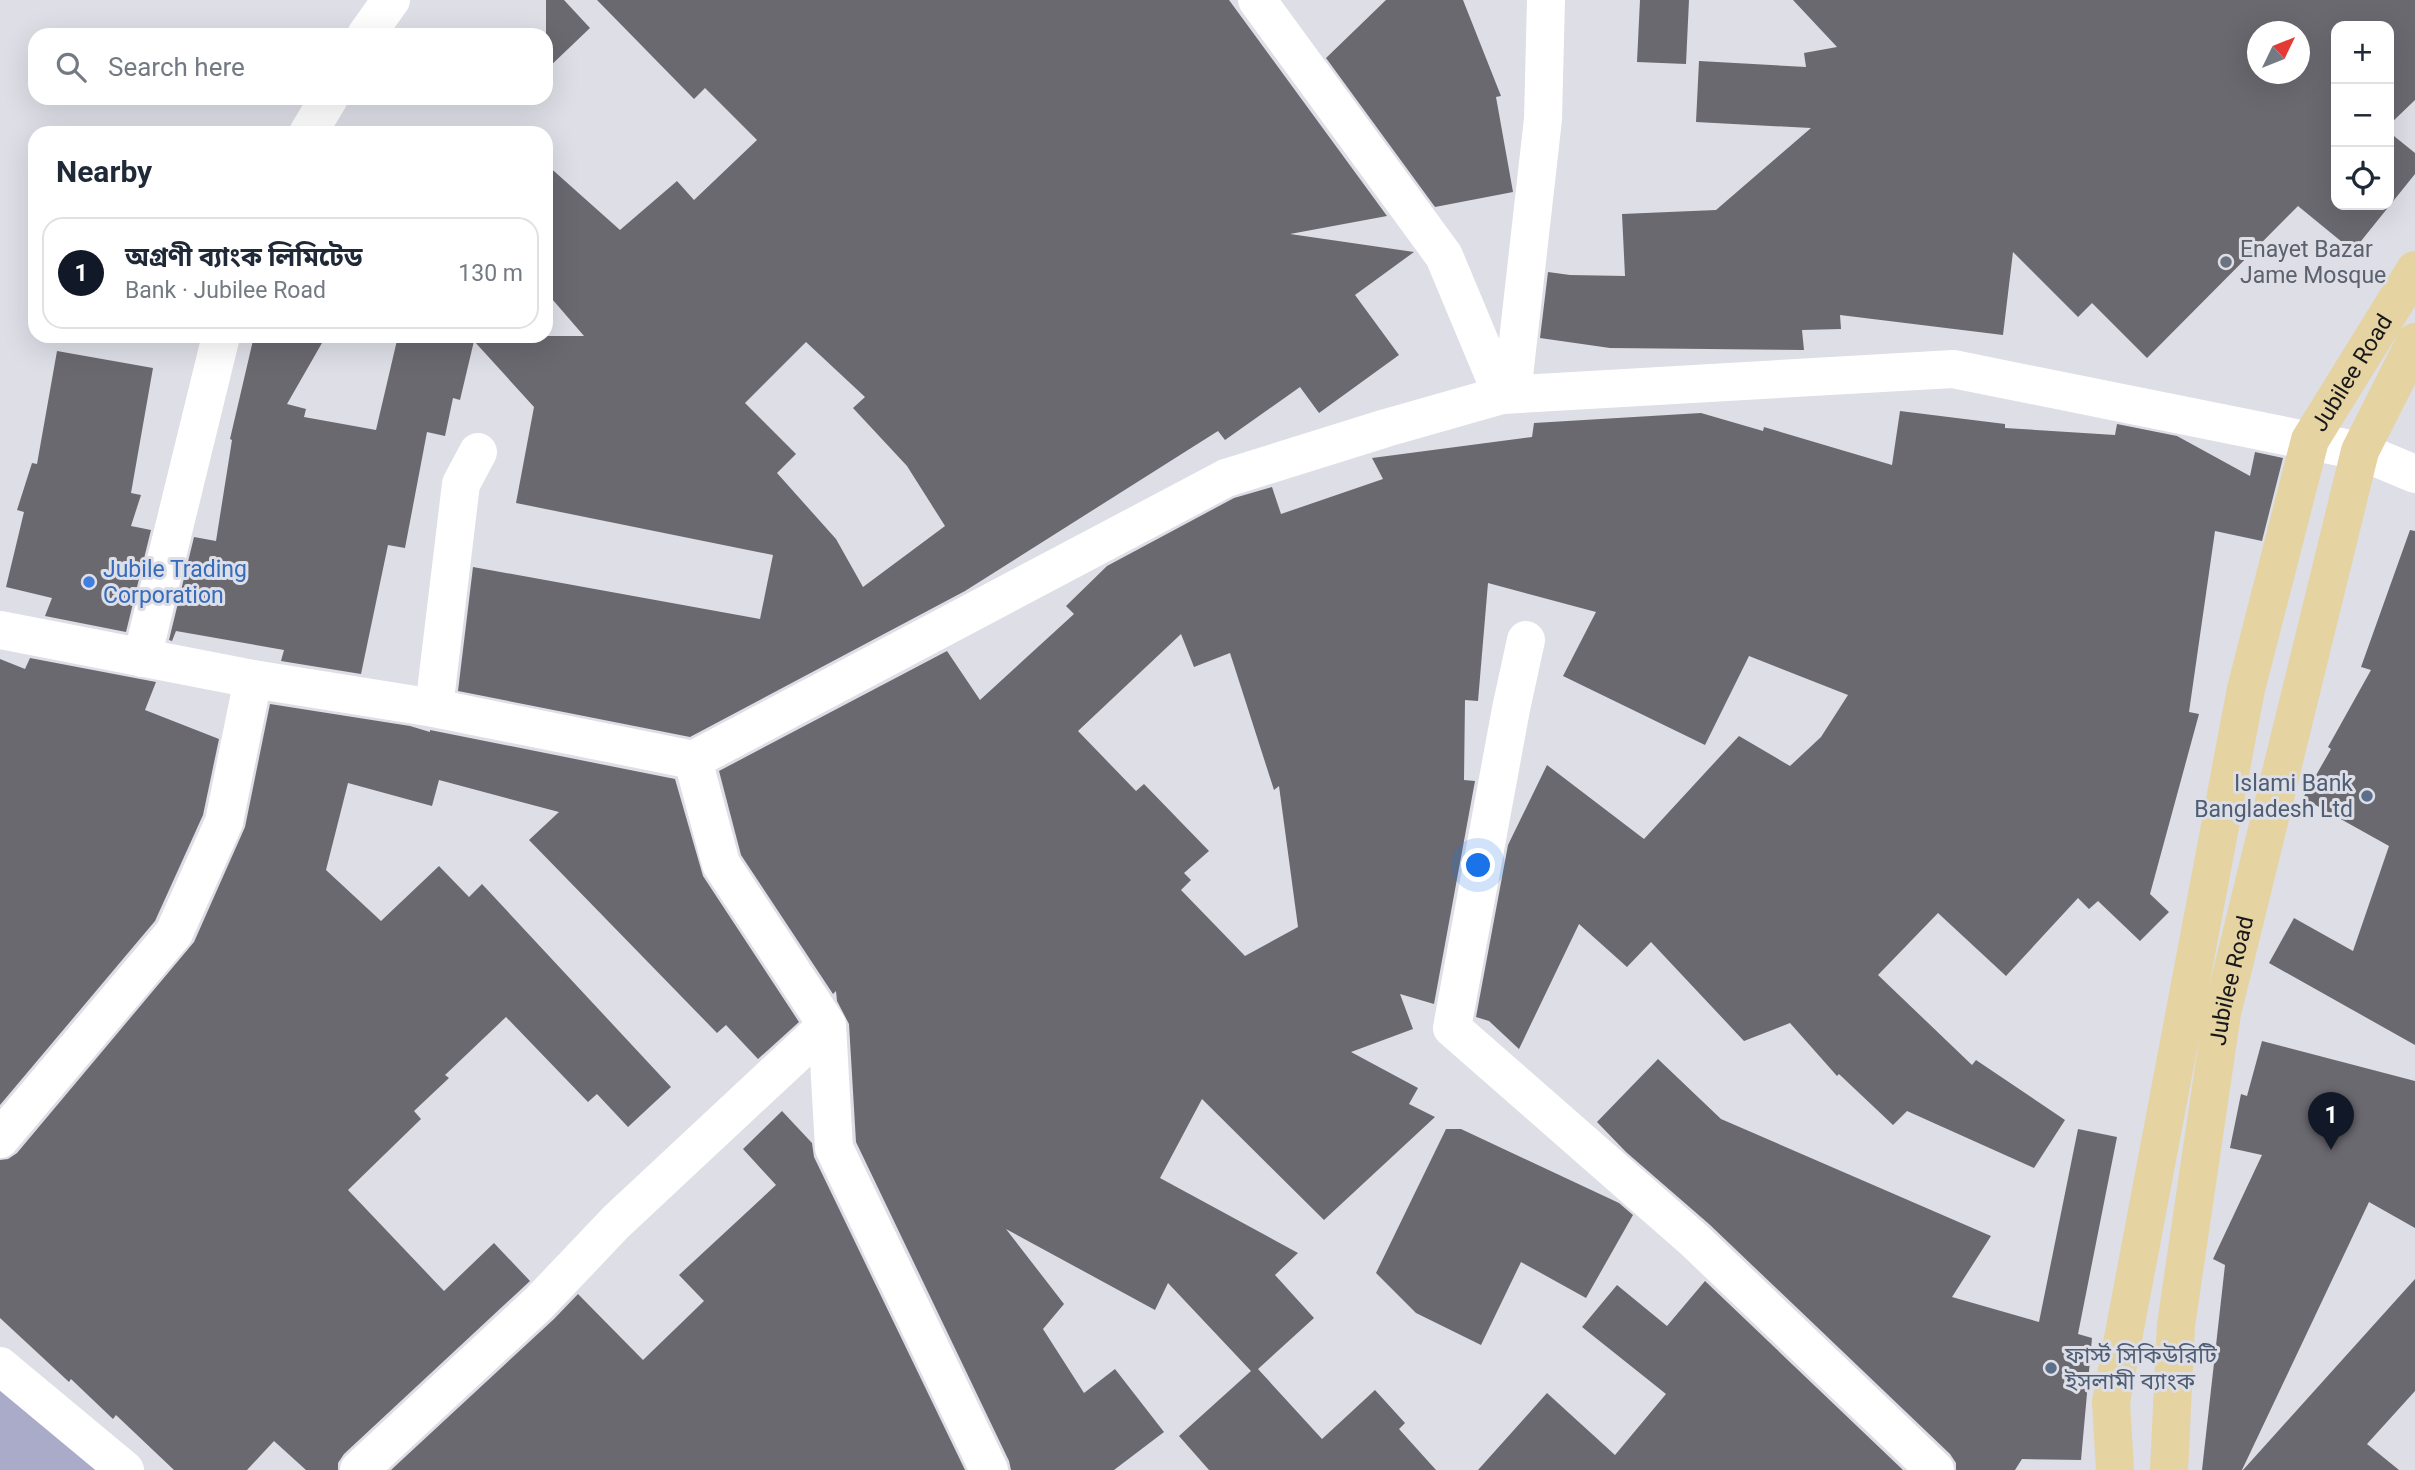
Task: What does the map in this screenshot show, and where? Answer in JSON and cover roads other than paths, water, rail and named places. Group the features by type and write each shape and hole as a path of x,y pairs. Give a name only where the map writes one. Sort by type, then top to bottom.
{"main road":[{"name":"Jubilee Road","path":"2115,1470 2111,1402 2245,689 2310,440 2415,270"},
{"name":"Jubilee Road","path":"2169,1470 2176,1325 2222,1013 2345,503 2360,451 2415,342"}],"street":[{"path":"371,28 391,0"},
{"path":"1257,0 1444,256 1507,394"},
{"path":"1507,394 1543,119 1546,0"},
{"path":"312,126 325,105"},
{"path":"142,657 219,343"},
{"path":"0,630 253,679 434,708 693,760 1226,478 1507,394 1953,369 2360,451 2415,474"},
{"path":"434,708 461,484 478,452"},
{"path":"1526,640 1452,1028 1694,1240 1935,1470"},
{"path":"0,1139 174,933 224,822 253,679"},
{"path":"693,760 721,864 827,1025 834,1148 989,1470"},
{"path":"359,1470 539,1303 616,1222 827,1025"},
{"path":"0,1366 125,1470"}],"place":[{"name":"Enayet Bazar Jame Mosque","path":"2226,262"},
{"name":"Jubile Trading Corporation","path":"89,582"},
{"name":"Islami Bank Bangladesh Ltd","path":"2367,796"},
{"name":"অগ্রণী ব্যাংক লিমিটেড","path":"2331,1150"},
{"name":"ফার্স্ট সিকিউরিটি ইসলামী ব্যাংক","path":"2051,1368"}]}
